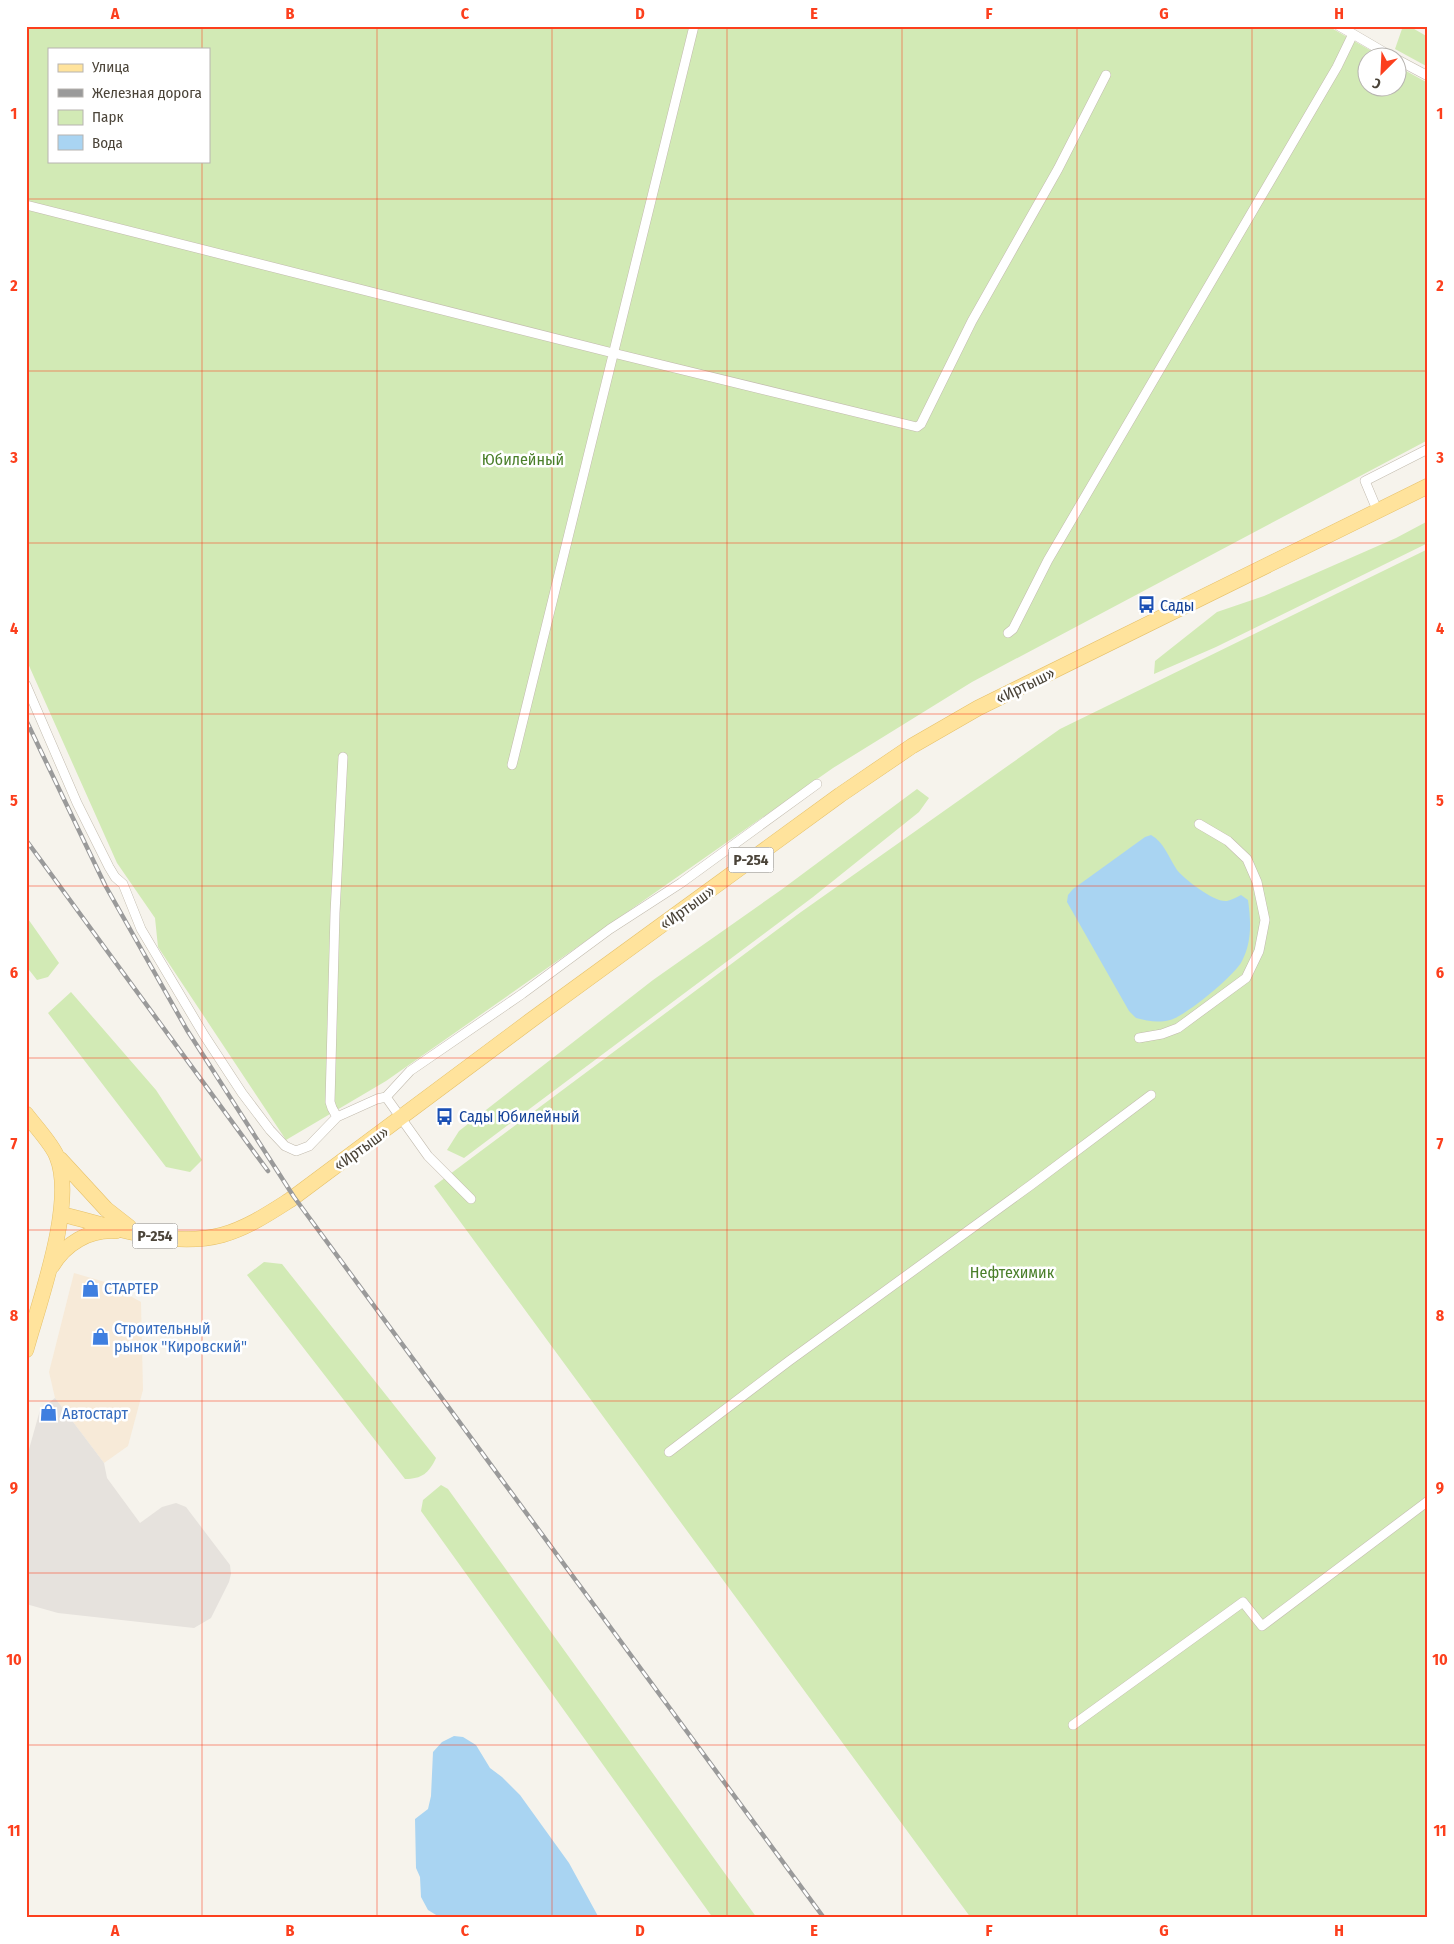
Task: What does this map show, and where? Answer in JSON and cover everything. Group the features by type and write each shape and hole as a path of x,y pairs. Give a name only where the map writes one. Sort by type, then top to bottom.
{"main road":[{"name":"«Иртыш»","path":"61,1214 139,1233 170,1238 192,1239 221,1235 250,1224 290,1200 816,812 912,746 978,708 1428,486"},
{"path":"26,1114 57,1156 106,1210 122,1223 139,1233"},
{"path":"26,1350 61,1214 63,1180 57,1156"},
{"path":"47,1274 62,1252 77,1240 91,1234 110,1231 139,1233"}],"street":[{"path":"512,766 592,446 612,353 694,26"},
{"path":"1339,26 1378,48"},
{"path":"1008,633 1013,629 1048,560 1337,67 1353,34"},
{"path":"1406,64 1428,76"},
{"path":"26,205 612,353 919,426 972,321 1058,168 1106,75"},
{"path":"1378,512 1365,481 1428,449"},
{"path":"26,685 77,803 108,867 123,884 141,929 204,1035 242,1093 270,1130 285,1146 296,1151 309,1146 337,1117 377,1099 386,1097 410,1071 522,994 610,929 681,884 817,784"},
{"path":"337,1117 330,1102 335,913 342,757"},
{"path":"1139,1038 1162,1034 1178,1028 1246,978 1259,951 1265,920 1257,882 1247,859 1228,841 1199,824"},
{"path":"669,1452 789,1361 1151,1095"},
{"path":"386,1097 428,1156 471,1199"},
{"path":"1073,1726 1244,1602 1262,1626 1428,1501"}],"shaded area":[{"name":"Строительный рынок \"Кировский\"","path":"74,1273 105,1282 141,1302 143,1390 128,1446 104,1463 55,1398 49,1372"},
{"path":"55,1398 104,1463 107,1478 140,1523 162,1507 176,1503 186,1507 230,1565 231,1574 229,1582 211,1618 194,1628 58,1613 26,1604 26,1460 40,1410"}],"green space":[{"name":"Юбилейный","path":"26,26 1328,26 1366,48 1356,48 1356,98 1406,98 1406,71 1428,83 1428,440 972,682 833,768 386,1081 286,1140 158,947 155,918 117,863 26,659"},
{"path":"1403,26 1409,26 1428,37 1428,67 1406,55 1406,48 1395,48"},
{"path":"1428,521 1428,543 1216,647 1154,674 1155,661 1217,612 1264,596 1396,538"},
{"name":"Нефтехимик","path":"1428,549 1428,1918 971,1918 434,1186 801,912 1060,729"},
{"path":"917,789 929,798 919,812 813,897 464,1158 447,1150 459,1131 653,980 781,890"},
{"path":"26,916 59,963 48,977 37,980 26,966"},
{"path":"71,992 156,1090 202,1160 190,1172 166,1167 48,1013"},
{"path":"264,1262 282,1264 436,1458 428,1471 416,1478 405,1479 247,1275"},
{"path":"441,1485 448,1489 757,1918 713,1918 421,1511 423,1500"}],"water":[{"path":"1151,835 1163,846 1177,870 1186,879 1200,890 1222,901 1227,901 1241,895 1248,900 1250,916 1248,946 1238,967 1220,985 1187,1011 1170,1020 1161,1021 1148,1021 1136,1018 1129,1011 1067,902 1068,895 1073,889 1145,837"},
{"path":"454,1736 463,1737 476,1745 490,1768 520,1795 569,1863 599,1918 441,1918 428,1910 421,1897 420,1877 416,1868 415,1819 428,1809 431,1796 433,1752 442,1742"}],"railway":[{"path":"26,720 105,885 187,1030 294,1197 824,1918"},
{"path":"26,840 268,1171"}],"place":[{"name":"Сады","path":"1146,605"},
{"name":"Сады Юбилейный","path":"445,1116"},
{"name":"СТАРТЕР","path":"90,1288"},
{"name":"Строительный рынок \"Кировский\"","path":"100,1337"},
{"name":"Автостарт","path":"48,1413"}]}
